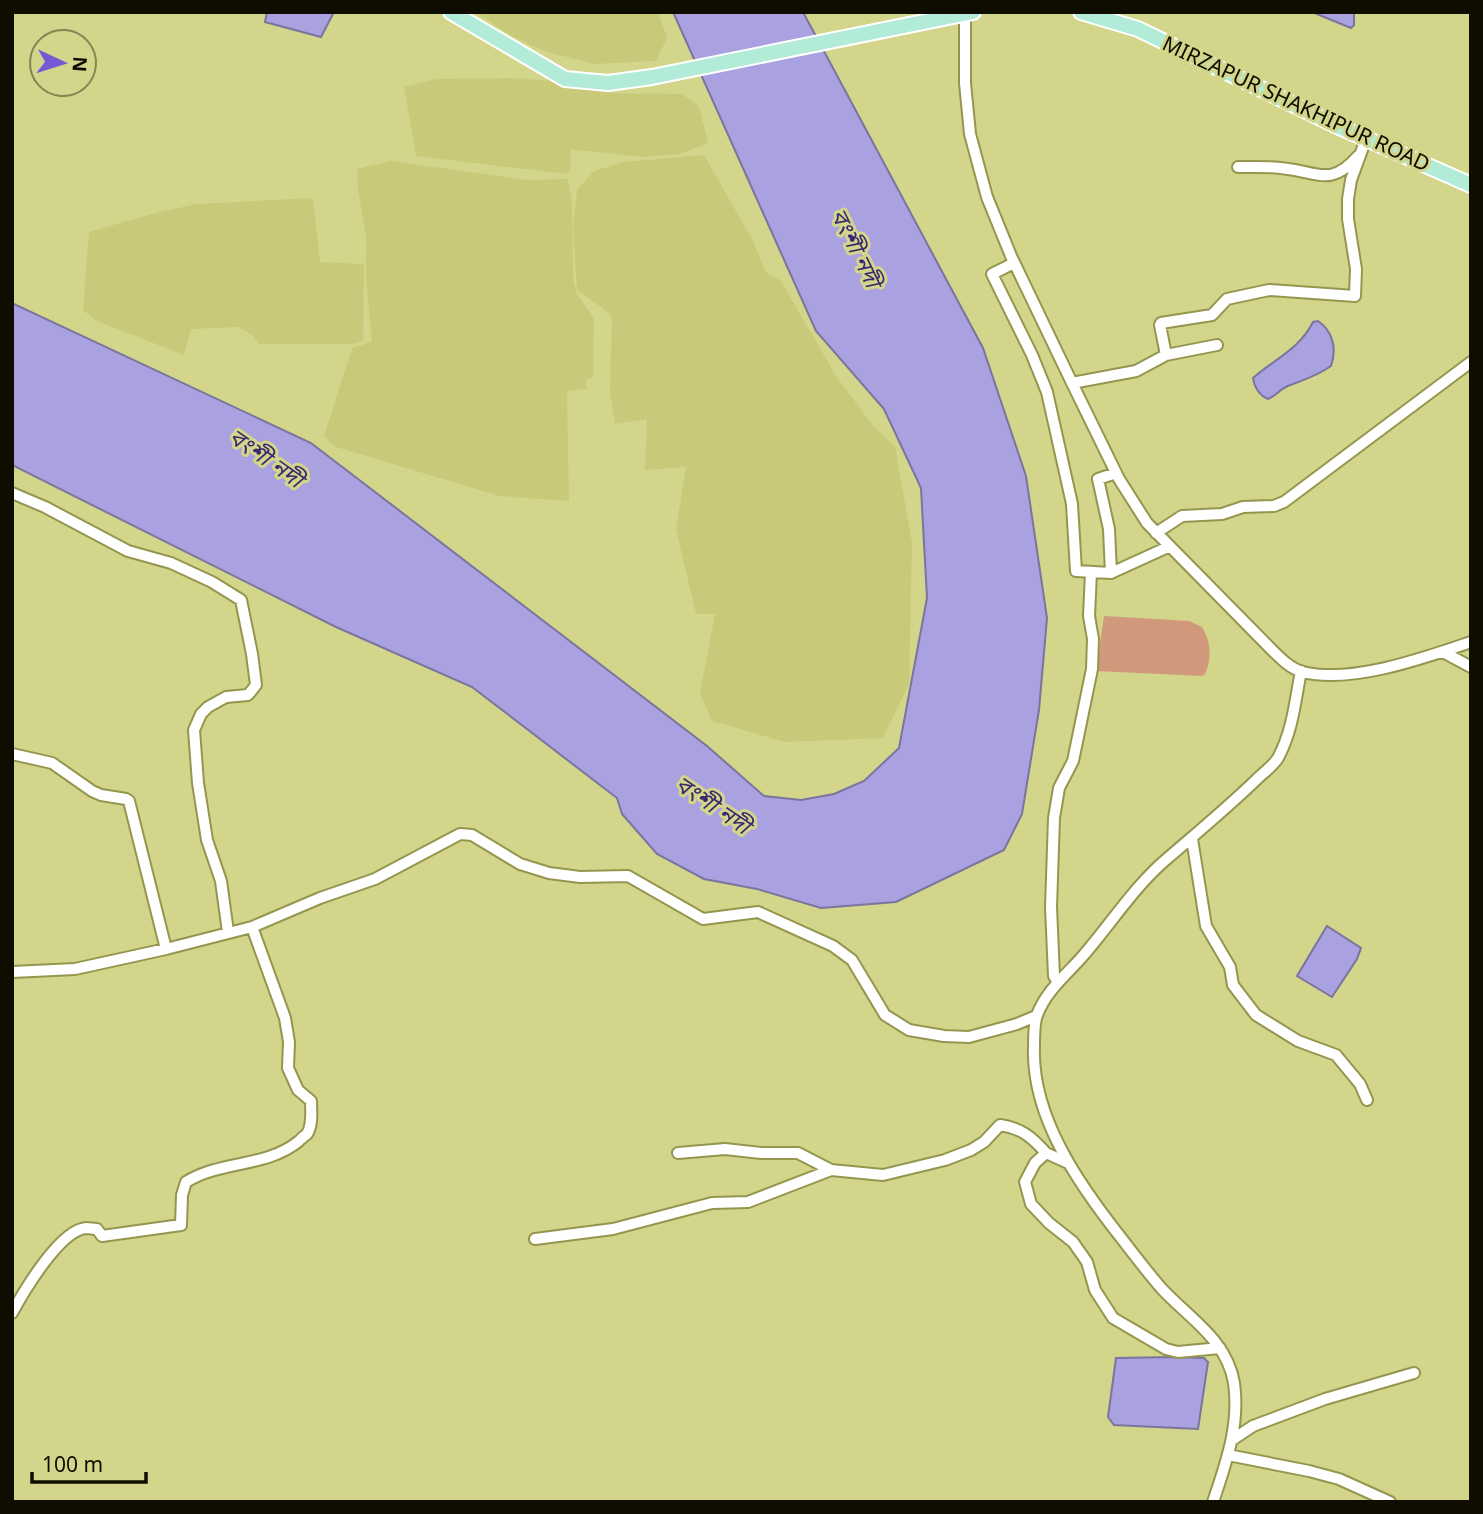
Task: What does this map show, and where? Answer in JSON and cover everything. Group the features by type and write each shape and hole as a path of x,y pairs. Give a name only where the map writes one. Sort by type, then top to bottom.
{"main road":[{"path":"452,12 565,79 608,83 652,77 967,13"},
{"name":"MIRZAPUR SHAKHIPUR ROAD","path":"1081,12 1138,29 1364,145 1471,185"}],"street":[{"path":"967,13 965,83 970,134 987,197 1014,263 1116,473 1156,533 1284,662 1301,671 1321,674 1355,673 1443,652 1471,642"},
{"path":"1238,167 1289,169 1326,176 1341,171 1364,145"},
{"path":"1166,355 1161,323 1212,315 1227,299 1269,290 1355,296 1356,270 1348,219 1348,199 1351,180 1364,145"},
{"path":"1014,263 992,274 1047,392 1072,505 1076,572 1111,573 1168,547"},
{"path":"1072,383 1136,371 1166,355 1217,345"},
{"path":"1156,533 1182,516 1223,514 1243,507 1275,506 1284,502 1471,362"},
{"path":"1111,573 1110,529 1098,479 1116,473"},
{"path":"12,494 44,507 128,551 171,563 202,577 241,600 256,685 248,695 226,697 208,707 201,714 194,730 198,783 207,840 221,881 228,932"},
{"path":"1057,981 1054,976 1051,907 1054,818 1059,788 1073,761 1092,669 1093,639 1089,616 1091,572"},
{"path":"1443,652 1471,667"},
{"path":"1213,1502 1237,1416 1234,1380 1220,1348 1204,1326 1162,1289 1147,1271 1102,1214 1056,1143 1040,1095 1033,1049 1037,1016 1057,981 1082,957 1119,910 1166,859 1192,839 1277,760 1296,709 1301,671"},
{"path":"12,754 52,763 101,795 129,802 166,949"},
{"path":"12,972 75,969 252,927 320,898 375,879 454,835 466,834 520,864 549,873 580,877 628,876 703,919 758,912 832,946 852,960 885,1015 909,1030 969,1037 1037,1016"},
{"path":"1192,839 1206,926 1230,967 1233,985 1256,1015 1298,1041 1336,1055 1360,1084 1367,1100"},
{"path":"12,1312 36,1271 71,1234 85,1228 97,1229 102,1236 181,1225 182,1195 186,1182 197,1175 274,1157 288,1150 307,1134 311,1101 298,1090 288,1068 289,1042 285,1018 252,927"},
{"path":"678,1153 725,1149 798,1153 831,1170 883,1175 945,1160 971,1150 984,1142 1000,1125 1014,1127 1032,1137 1046,1153 1069,1164"},
{"path":"1046,1153 1035,1163 1025,1182 1031,1204 1073,1242 1087,1262 1095,1290 1113,1318 1166,1349 1178,1352 1220,1348"},
{"path":"535,1239 613,1229 712,1203 748,1202 831,1170"},
{"path":"1232,1440 1253,1426 1325,1399 1414,1373"},
{"path":"1228,1455 1319,1473 1390,1502"}],"shaded area":[{"path":"475,12 658,12 667,38 656,61 594,64 544,51 512,36"},
{"path":"513,78 558,81 612,93 682,94 699,106 708,143 680,154 641,157 570,149 571,166 568,174 416,156 404,87 436,79"},
{"path":"704,155 753,241 766,272 781,281 836,376 874,427 895,446 912,543 909,684 883,738 785,742 712,721 700,693 715,614 696,614 676,529 686,467 645,470 647,419 615,424 610,393 612,320 609,313 577,290 573,226 577,190 594,171 624,162"},
{"path":"392,161 527,180 568,179 572,200 573,279 576,292 594,319 593,378 586,380 587,389 567,391 569,501 499,496 333,446 324,436 352,348 372,342 366,279 366,236 357,169"},
{"path":"313,198 320,262 364,264 363,341 352,344 259,344 251,334 238,327 191,329 184,355 97,321 83,310 89,232 197,204"},
{"path":"1104,616 1189,621 1202,627 1210,650 1205,674 1096,671"}],"water":[{"path":"267,12 334,12 321,37 265,22"},
{"name":"বংশী নদী","path":"673,12 803,12 983,348 1026,476 1047,618 1039,710 1022,814 1004,850 896,902 821,908 757,889 704,879 657,854 622,814 617,798 472,687 336,627 12,465 12,303 311,443 707,746 764,796 801,800 834,794 864,781 899,748 927,598 921,488 884,409 816,331"},
{"path":"1312,12 1354,12 1354,25 1351,28"},
{"path":"1318,321 1327,330 1332,341 1334,353 1331,366 1285,387 1268,399 1262,396 1253,378 1301,340 1313,322"},
{"path":"1327,926 1361,948 1357,959 1332,997 1297,976"},
{"path":"1116,1358 1204,1358 1208,1362 1198,1429 1114,1425 1108,1417"}]}
